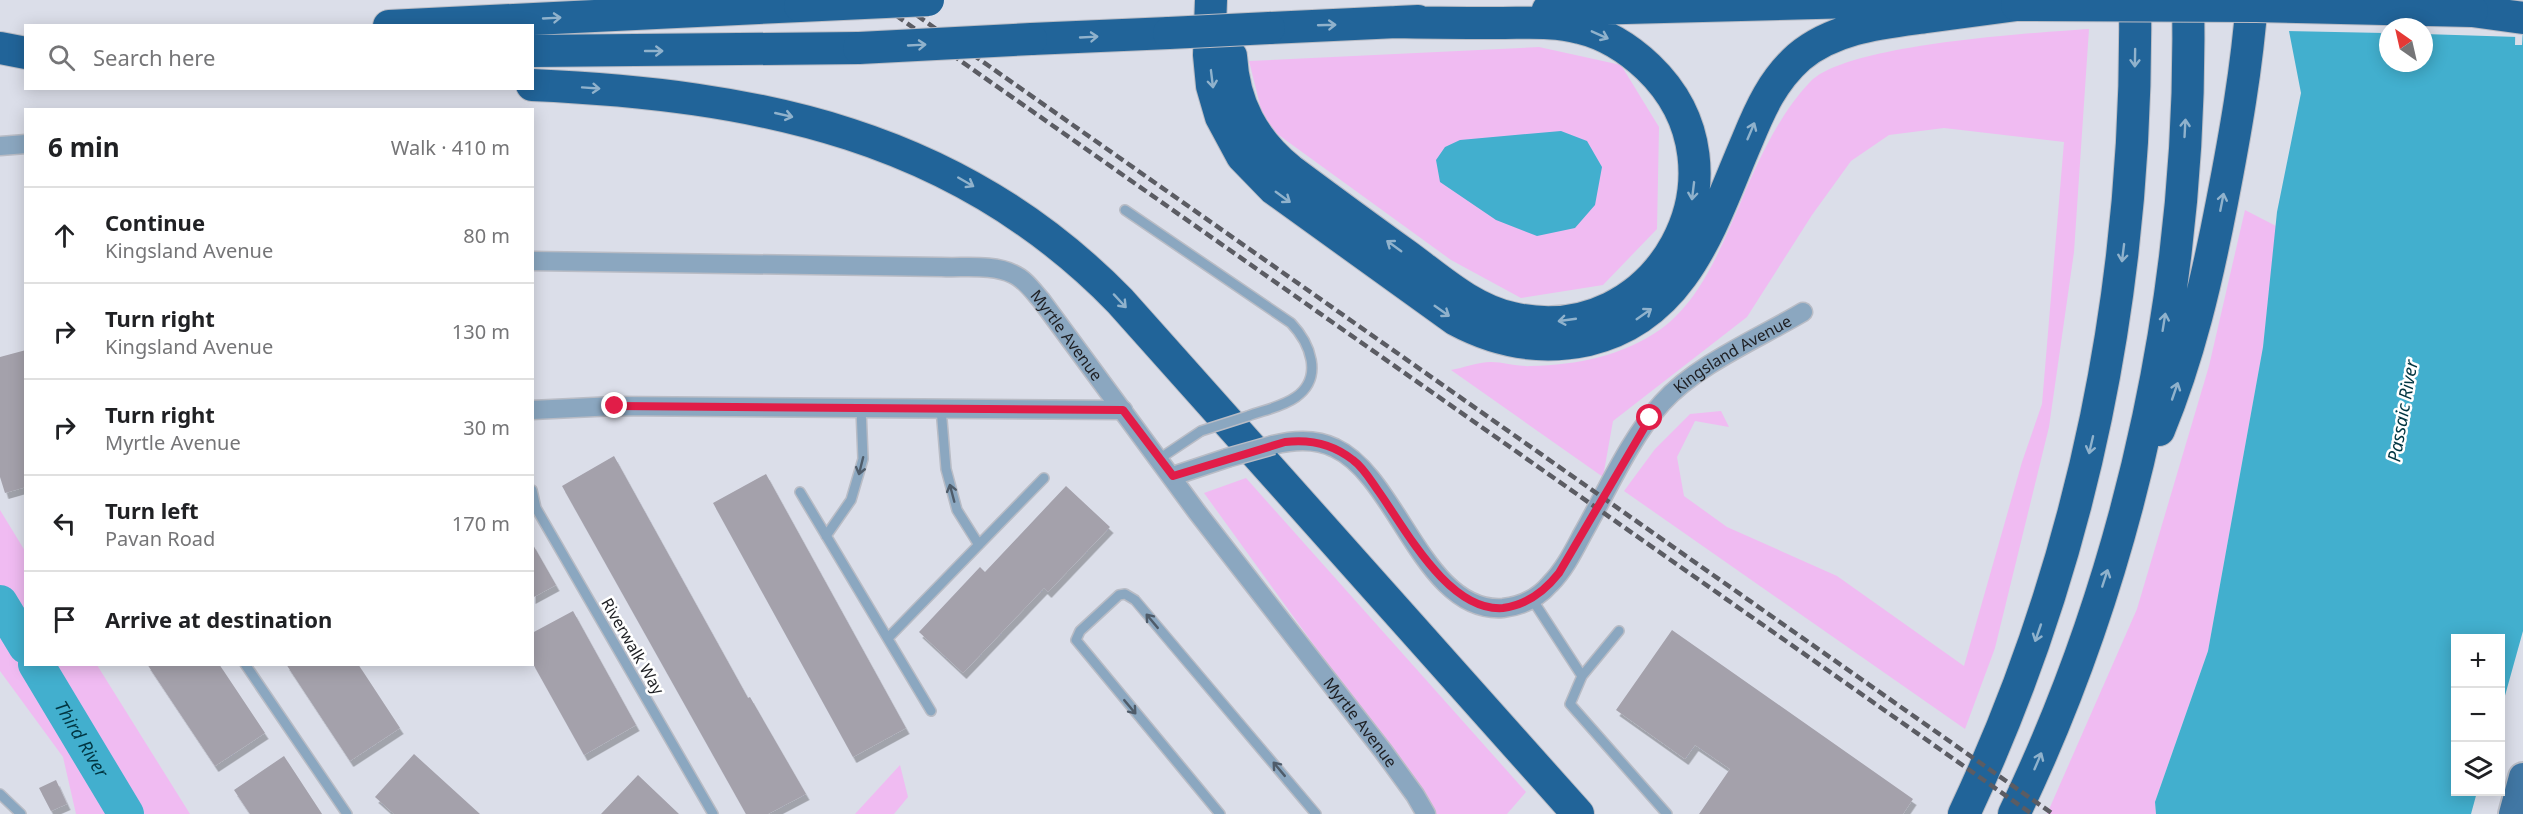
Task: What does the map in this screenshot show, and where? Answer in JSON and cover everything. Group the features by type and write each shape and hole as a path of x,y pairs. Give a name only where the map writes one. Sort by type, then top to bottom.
{"highway":[{"path":"430,24 928,0"},
{"path":"1211,0 1209,55 1216,102 1233,143 1262,179 1456,320 1472,329 1504,340 1540,345 1576,342 1612,332 1645,314 1674,288 1687,272 1706,237 1766,97 1786,70 1813,47 1828,38 1862,27 2017,5 2256,6 2523,13"},
{"path":"1232,0 1230,55 1234,83 1247,121 1261,142 1290,170 1458,293 1483,308 1511,318 1540,322 1581,318 1604,310 1646,284 1668,259 1677,244 1689,214 1695,183 1693,151 1684,119 1667,88 1655,74 1628,50 1602,36 1580,28 1540,23 1396,22"},
{"path":"534,51 859,48 1396,22 1616,7 1952,0"},
{"path":"1986,0 2017,5"},
{"path":"1964,814 2010,709 2047,605 2076,509 2100,405 2115,320 2128,200 2133,115 2135,0"},
{"path":"2014,814 2074,669 2105,576 2126,502 2154,382 2175,249 2186,128 2188,0"},
{"path":"2126,502 2172,398 2194,328 2239,112 2252,0"},
{"path":"2472,11 2523,18"},
{"path":"0,46 24,43"},
{"path":"0,46 24,52"},
{"path":"534,85 677,97 774,113 832,127 883,144 933,165 984,192 1026,219 1080,262 1120,301 1578,814"}],"main road":[{"path":"2513,814 2523,777"}],"street":[{"path":"0,146 24,144"},
{"name":"Myrtle Avenue","path":"534,261 998,269 1013,273 1030,287 1173,476 1204,521 1383,751 1426,814"},
{"name":"Kingsland Avenue","path":"1173,476 1227,458 1297,440 1334,447 1356,462 1430,563 1461,596 1485,607 1498,608 1521,604 1532,599 1550,585 1563,567 1638,437 1662,403 1699,373 1803,312"},
{"path":"534,410 615,406 1123,410"}],"lane":[{"path":"1125,210 1291,323 1303,335 1312,360 1307,386 1297,396 1283,404 1201,431 1160,459"},
{"path":"826,536 851,500 863,459 861,408"},
{"path":"941,408 946,469 957,510 979,545"},
{"path":"888,638 1044,478"},
{"path":"800,492 931,711"},
{"name":"Riverwalk Way","path":"534,499 536,508 713,814"},
{"path":"1220,814 1080,649 1076,640 1080,631 1119,595 1125,594 1134,600 1316,814"},
{"path":"1532,599 1582,676"},
{"path":"1619,631 1582,676 1570,704 1667,814"},
{"path":"246,666 347,814"},
{"path":"0,794 21,814"}],"shaded area":[{"path":"2089,29 2074,252 2049,427 1995,648 1965,729 1624,491 1655,449 1690,414 1721,411 1729,427 1695,421 1677,457 1684,496 1727,527 1837,576 1964,666 2022,462 2042,404 2064,142 1944,128 1889,135 1851,161 1812,215 1747,317 1613,421 1603,477 1451,370 1486,362 1526,366 1582,361 1631,346 1661,329 1688,303 1699,288 1725,238 1753,172 1779,124 1810,82 1830,69 1861,58 1942,43"},
{"path":"1539,47 1621,65 1659,127 1657,229 1603,285 1521,298 1451,260 1265,125 1249,61"},
{"path":"2245,210 2276,226 2263,347 2208,651 2155,802 2156,814 2047,814 2137,609 2209,366"},
{"path":"1246,478 1526,792 1507,814 1436,814 1204,493"},
{"path":"0,510 24,549 24,666 98,666 190,814 76,814 63,757 0,671"},
{"path":"900,765 908,797 894,814 855,814"}],"water":[{"name":"Passaic River","path":"2283,0 2382,0 2382,18 2379,18 2379,72 2433,72 2433,24 2516,0 2515,45 2522,45 2523,28 2523,631 2505,696 2505,634 2451,634 2451,796 2476,796 2471,814 2156,814 2155,802 2208,651 2263,347 2277,212 2301,93"},
{"path":"1561,131 1587,141 1602,167 1595,205 1575,228 1537,236 1496,220 1440,182 1436,160 1445,147 1460,140"}],"pier":[{"path":"2280,0 2385,0 2384,18 2379,18 2379,33 2286,31"},
{"path":"2388,0 2519,0 2518,37 2433,34 2433,18 2388,18"}],"building":[{"path":"24,351 24,488 5,493 0,477 0,357"},
{"path":"614,456 748,698 750,697 806,794 768,814 746,814 562,486"},
{"path":"766,474 906,728 853,757 713,503"},
{"path":"1066,486 1110,527 1048,592 1044,588 963,673 919,632 980,567 985,572"},
{"path":"534,546 556,585 534,597"},
{"path":"573,611 636,725 584,755 534,666 534,632"},
{"path":"1672,630 1913,799 1903,814 1699,814 1730,769 1695,745 1685,759 1616,710"},
{"path":"148,666 220,666 265,733 215,766"},
{"path":"287,666 359,666 400,728 350,761"},
{"path":"414,754 480,814 394,814 375,797"},
{"path":"284,756 322,814 250,814 234,790"},
{"path":"638,775 679,814 601,814"},
{"path":"56,780 67,804 51,811 39,788"}],"waterway":[{"name":"Third River","path":"0,603 24,643"},
{"name":"Third River","path":"37,666 126,814"}],"railway":[{"path":"874,0 2032,814"},
{"path":"895,0 2053,814"}],"route":[{"path":"615,406 1123,410 1173,476 1285,442 1297,440 1322,443 1346,454 1365,472 1430,563 1450,587 1473,603 1498,608 1521,604 1532,599 1550,585 1567,562 1650,418"}]}
